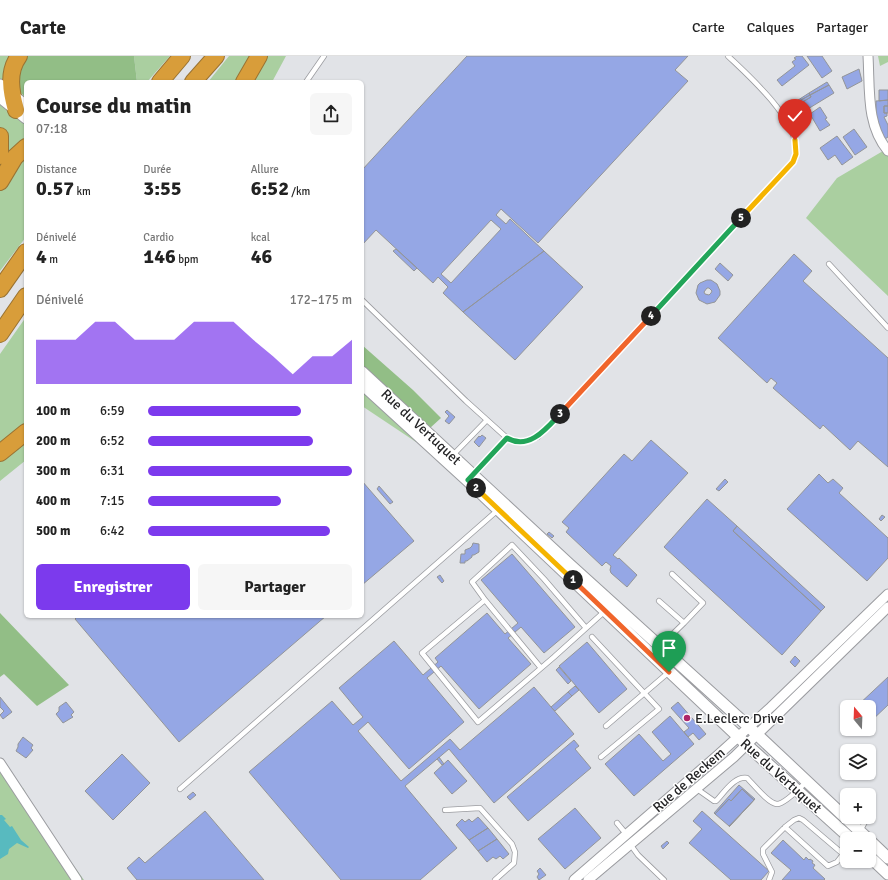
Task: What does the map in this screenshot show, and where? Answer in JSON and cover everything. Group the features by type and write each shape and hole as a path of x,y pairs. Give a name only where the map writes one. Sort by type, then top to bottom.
{"highway":[{"path":"13,102 11,78 14,65 19,56"},
{"path":"162,80 182,56"},
{"path":"195,80 216,56"},
{"path":"245,80 260,56"},
{"path":"0,136 0,156"},
{"path":"0,182 15,157 24,149"},
{"path":"0,289 24,255"},
{"path":"0,334 24,299"},
{"path":"0,453 24,434"}],"street":[{"path":"868,56 872,123 877,136 888,151"},
{"name":"Rue du Vertuquet","path":"364,374 450,459 609,607 651,655 738,737 843,832"},
{"name":"Rue du Vertuquet","path":"364,386 450,459"},
{"name":"Rue de Reckem","path":"588,880 747,745 753,731 780,699 888,594"},
{"name":"Rue du Vertuquet","path":"609,607 661,646 679,662 807,781 858,832"},
{"name":"Rue de Reckem","path":"574,880 738,737 753,731 888,607"},
{"path":"0,763 77,880"},
{"name":"Rue du Vertuquet","path":"876,848 888,858"},
{"path":"876,863 888,874"}],"lane":[{"path":"307,80 324,56"},
{"path":"364,302 507,438 514,441 524,441 533,439 541,434 795,159 797,149 794,135 789,124 762,88 728,56"},
{"path":"829,264 888,328"},
{"path":"450,459 487,420"},
{"path":"470,478 507,438"},
{"path":"180,789 502,507"},
{"path":"541,668 472,582 512,545 544,579 586,628"},
{"path":"651,655 703,603 672,574"},
{"path":"485,600 422,653 478,722 609,607"},
{"path":"660,601 684,623"},
{"path":"592,637 659,709 601,757"},
{"path":"606,726 679,662"},
{"path":"697,789 716,801 737,779 743,777 747,778 770,801 776,804 782,803 807,781"},
{"path":"445,810 480,808 512,844 515,852 514,863 495,880"},
{"path":"768,880 772,872 763,854 763,849 794,820 799,818 840,851"},
{"path":"617,822 638,855 664,880"},
{"path":"785,828 828,866 837,862 840,858"}],"green space":[{"path":"0,56 26,56 22,95 24,96 24,240 0,271"},
{"path":"26,56 134,56 137,80 24,80 24,97 19,89 17,82 18,71"},
{"path":"134,56 170,56 149,80 137,80"},
{"path":"229,56 286,56 273,80 210,80"},
{"path":"878,56 888,56 888,62 880,66"},
{"path":"883,151 888,156 888,296 806,218 837,178"},
{"path":"24,320 24,462 0,481 0,354"},
{"path":"364,347 413,390 441,418 430,428 364,371"},
{"path":"364,371 430,428 416,442 364,407"},
{"path":"0,613 69,685 37,706 4,674 0,677"},
{"path":"0,772 16,793 23,788 43,823 84,880 0,880"}],"water":[{"path":"0,815 6,819 4,820 10,827 12,826 21,840 29,847 28,848 17,843 9,849 8,854 0,859"}],"building":[{"path":"467,56 688,56 675,70 688,81 538,243 501,209 496,215 506,224 510,219 544,251 463,312 443,293 448,287 438,277 433,283 376,230 364,243 364,168","holes":["491,220 501,229 451,283 441,274"]},
{"path":"797,56 802,56 809,65 782,86 777,80 795,66 792,62"},
{"path":"807,56 822,56 832,71 822,78"},
{"path":"859,69 862,81 847,89 842,77"},
{"path":"827,82 829,85 810,95 809,93"},
{"path":"829,85 834,93 798,115 794,107 811,97 810,95"},
{"path":"879,90 888,90 888,100 879,101"},
{"path":"809,93 810,95 792,105 792,104"},
{"path":"810,95 811,97 794,107 792,105"},
{"path":"888,100 888,106 884,106 884,113 887,113 887,116 884,117 888,125 888,137 885,139 876,121 876,101"},
{"path":"884,106 888,106 888,113 884,113"},
{"path":"820,107 827,118 825,119 830,125 820,131 810,114"},
{"path":"854,129 867,147 855,155 843,137"},
{"path":"837,136 853,157 842,165 835,155 828,160 820,148"},
{"path":"396,249 417,268 414,271 393,251"},
{"path":"544,251 583,287 515,360 463,312"},
{"path":"794,254 812,271 803,281 888,358 888,467 858,441 850,450 823,425 820,429 773,388 777,383 771,378 767,383 718,338"},
{"path":"720,263 733,275 728,281 715,269"},
{"path":"711,280 717,284 720,295 715,302 707,304 699,300 696,293 700,283","holes":["707,288 712,291 711,293 709,295 705,294 704,292"]},
{"path":"447,410 455,417 449,424 445,421 449,416 445,412"},
{"path":"482,435 486,438 479,447 474,442 479,436 480,437"},
{"path":"651,440 688,473 613,555 618,559 619,558 637,575 627,587 611,573 611,566 606,562 602,566 566,532 569,528 562,522 624,454 632,461"},
{"path":"819,474 828,483 833,479 843,488 839,493 888,538 888,558 867,581 787,509"},
{"path":"725,479 728,482 719,491 716,489"},
{"path":"364,483 414,541 364,583"},
{"path":"379,486 393,502 390,504 377,489"},
{"path":"707,499 737,526 733,531 821,611 782,655 664,547"},
{"path":"882,515 885,517 881,521 879,519"},
{"path":"737,526 825,607 821,611 733,531"},
{"path":"549,532 554,536 552,538 547,534"},
{"path":"473,543 479,544 479,552 472,555 472,557 465,561 465,563 460,563 461,554 465,554 465,550 470,548"},
{"path":"512,554 575,627 544,653 521,627 508,638 531,664 479,709 441,666 427,678 464,722 409,769 368,722 358,731 401,781 450,739 460,750 534,687 574,734 494,803 449,749 405,786 457,848 420,880 341,880 249,772 332,701 353,725 363,717 339,688 394,641 423,675 438,662 435,658 487,613 505,634 518,623 481,580"},
{"path":"440,575 444,581 442,583 437,577"},
{"path":"76,618 324,618 179,742 75,619"},
{"path":"587,642 627,689 599,713 559,666"},
{"path":"795,656 800,661 795,667 790,662"},
{"path":"559,667 571,681 568,684 556,670"},
{"path":"888,677 888,705 876,716 876,700 863,700"},
{"path":"575,686 579,690 572,696 568,692"},
{"path":"568,692 572,696 555,711 551,707"},
{"path":"0,697 12,712 3,719 0,715 4,711 0,707"},
{"path":"66,702 74,712 71,715 73,717 63,723 56,714 59,711 59,707"},
{"path":"678,702 706,734 699,740 693,733 688,737 684,732 689,728 671,708"},
{"path":"670,716 694,744 634,796 605,764 639,734 663,761 671,754 652,732"},
{"path":"23,737 33,745 31,748 33,750 26,758 16,751 18,744"},
{"path":"574,740 579,746 575,749 591,768 528,821 507,797"},
{"path":"122,754 150,783 113,820 85,791"},
{"path":"439,757 444,764 442,765 437,759"},
{"path":"448,760 467,781 452,794 434,773"},
{"path":"739,785 755,799 729,827 754,800 742,789 731,801 729,799 715,814 714,813"},
{"path":"742,789 754,800 729,826 715,814 729,799 731,801"},
{"path":"193,792 196,795 190,800 187,797"},
{"path":"575,808 601,838 565,869 538,839"},
{"path":"205,811 264,880 137,880 127,868 139,857 145,863"},
{"path":"702,811 769,871 761,880 731,880 689,843 702,829 693,821"},
{"path":"478,817 488,828 469,840 456,825 462,819 465,822 469,819 472,822"},
{"path":"488,828 497,839 478,851 469,840"},
{"path":"497,839 509,854 503,859 500,856 496,859 493,857 487,862 478,851"},
{"path":"783,840 804,860 806,857 813,861 812,863 815,865 813,868 825,879 782,880 791,870 771,853"},
{"path":"667,841 669,843 663,849 661,846"},
{"path":"540,868 546,875 539,880 537,877 539,874 537,871"}],"place":[{"name":"E.Leclerc Drive","path":"687,718"}],"route":[{"path":"669,672 468,480 507,438 519,442 533,439 541,434 793,162 797,149 795,140"}]}
